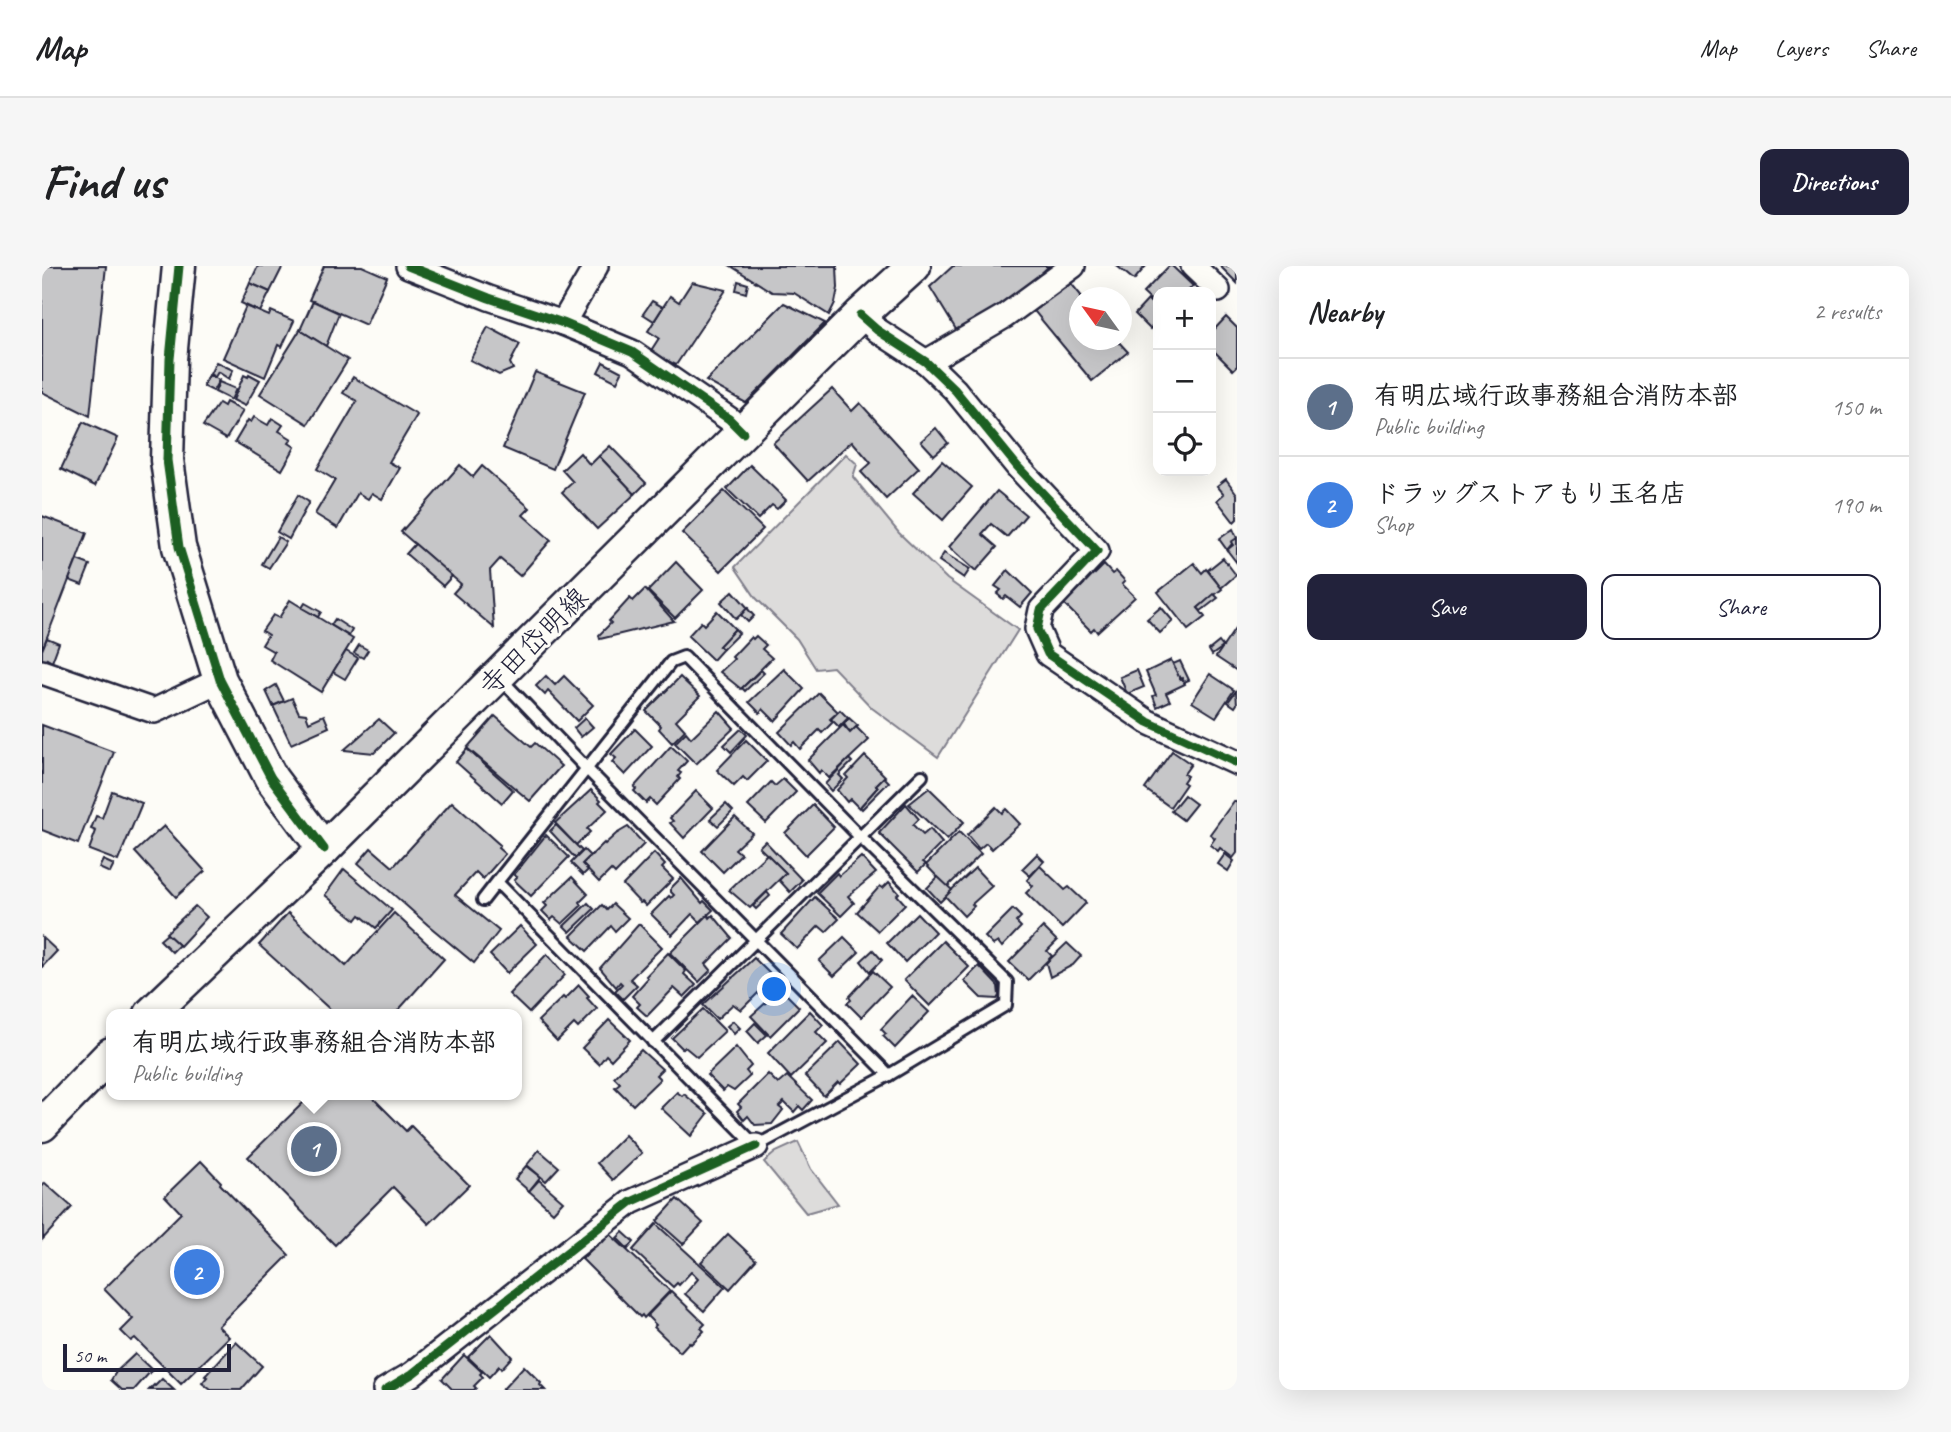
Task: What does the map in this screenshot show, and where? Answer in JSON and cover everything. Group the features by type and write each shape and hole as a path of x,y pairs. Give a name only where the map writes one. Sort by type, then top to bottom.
{"main road":[{"path":"179,266 170,359 166,460 179,548 220,680 271,778 324,849"},
{"name":"寺田岱明線","path":"156,1009 324,849 743,433 860,315 898,272"},
{"path":"42,1125 106,1059"}],"street":[{"path":"408,266 563,323 632,352 729,419 743,433"},
{"path":"563,323 596,266"},
{"path":"926,362 1005,316 1073,266"},
{"path":"1193,266 1218,290"},
{"path":"860,315 877,330 926,362 955,390 1017,466 1097,551 1041,610 1037,629 1048,654 1148,722 1236,760"},
{"path":"42,672 154,711 220,680"},
{"path":"385,1390 412,1374 631,1202 756,1146"}],"lane":[{"path":"483,900 497,882 586,768 671,662 684,657 1007,982 1006,1005 889,1075 756,1146 497,882"},
{"path":"498,676 889,1075"},
{"path":"653,1042 922,776"}],"shaded area":[{"path":"846,454 857,464 853,477 899,533 947,579 1018,630 938,757 872,708 833,667 816,669 797,639 756,598 735,567"},
{"path":"798,1142 811,1169 838,1204 806,1213 764,1162 776,1152"}],"building":[{"path":"42,266 106,266 90,416 42,392"},
{"path":"258,266 283,266 270,292 250,283"},
{"path":"324,266 362,266 387,277 366,325 309,300"},
{"path":"731,266 837,266 838,288 835,303 829,315 794,293 772,292"},
{"path":"953,266 1049,266 1019,294 960,336 930,287"},
{"path":"1117,266 1146,266 1134,280"},
{"path":"1169,266 1193,286 1153,287 1153,302 1143,293"},
{"path":"1220,266 1237,266 1237,283"},
{"path":"1066,277 1074,287 1069,287 1069,350 1128,352 1092,381 1030,306"},
{"path":"738,281 748,284 746,293 736,290"},
{"path":"692,282 726,290 676,365 650,352 659,338 648,331 670,296 679,302"},
{"path":"250,283 270,292 260,312 241,303"},
{"path":"1148,300 1153,304 1153,326 1150,329 1135,314"},
{"path":"313,301 339,313 326,346 300,330"},
{"path":"652,301 663,307 654,321 643,314"},
{"path":"784,303 825,323 746,403 706,381"},
{"path":"246,306 269,316 271,311 294,321 282,347 278,345 265,377 223,358"},
{"path":"1226,317 1237,328 1237,366 1233,370 1216,353 1216,328"},
{"path":"488,327 520,344 510,363 513,369 499,375 470,360"},
{"path":"300,330 348,360 308,424 260,394"},
{"path":"216,362 233,370 229,379 218,372 215,377 210,374"},
{"path":"603,362 622,372 617,382 598,372"},
{"path":"535,372 585,392 553,469 503,448"},
{"path":"249,374 260,380 245,406 233,400 244,375 248,377"},
{"path":"208,375 219,380 213,391 203,386"},
{"path":"353,377 417,415 389,462 400,468 382,499 372,493 368,499 358,493 338,528 315,514 335,480 317,469 357,401 343,393"},
{"path":"219,382 236,389 231,400 215,392"},
{"path":"832,389 852,411 860,403 919,468 886,499 861,472 871,463 852,441 808,481 773,443"},
{"path":"226,402 243,411 226,439 203,426 219,403 224,406"},
{"path":"254,417 268,425 272,418 283,425 279,431 292,439 289,443 295,447 282,470 235,442 248,420 251,422"},
{"path":"83,422 118,438 95,486 61,469"},
{"path":"936,428 948,443 934,455 921,441"},
{"path":"610,446 646,483 635,494 599,456"},
{"path":"580,453 590,465 599,456 635,494 597,529 562,492 573,482 562,470"},
{"path":"942,461 972,487 943,520 913,493"},
{"path":"460,465 473,477 482,466 530,508 523,515 551,540 520,576 500,559 490,570 494,628 453,593 461,584 401,532"},
{"path":"750,465 786,500 777,509 772,505 758,519 727,489"},
{"path":"1226,479 1237,494 1237,519 1234,522 1217,500 1224,494 1217,486"},
{"path":"724,491 763,529 721,571 682,533"},
{"path":"997,491 1026,515 1007,537 991,524 982,534 997,547 976,571 949,547"},
{"path":"298,495 309,502 289,539 277,532"},
{"path":"42,516 87,533 42,650"},
{"path":"1233,529 1237,538 1227,550 1219,539"},
{"path":"278,537 286,542 269,568 262,564"},
{"path":"1237,538 1237,563 1227,550"},
{"path":"415,544 452,576 443,586 406,554"},
{"path":"944,553 970,569 964,578 939,561"},
{"path":"1223,558 1236,575 1221,588 1208,570"},
{"path":"77,560 90,565 82,585 69,580"},
{"path":"676,562 703,590 675,618 648,591"},
{"path":"1194,563 1202,573 1206,569 1222,589 1198,608 1205,617 1188,630 1158,592"},
{"path":"1104,565 1112,574 1116,571 1125,581 1122,584 1135,597 1097,632 1094,628 1091,631 1064,604 1084,584 1079,579 1090,569 1095,574"},
{"path":"1008,570 1032,593 1020,607 1006,596 1003,599 997,594 1001,590 995,586"},
{"path":"645,589 674,621 600,639 599,635 611,623 609,621 630,598 633,601"},
{"path":"733,591 748,608 736,619 721,602"},
{"path":"1214,594 1218,598 1201,611 1198,608"},
{"path":"290,600 353,639 321,692 270,660 274,652 262,645 268,635 262,631 273,615 279,618"},
{"path":"305,603 321,612 318,617 302,608"},
{"path":"1161,607 1173,621 1160,633 1147,619"},
{"path":"747,608 754,616 748,622 741,615"},
{"path":"717,611 735,629 719,646 723,649 713,660 688,636 701,622 704,625"},
{"path":"335,619 352,630 349,636 331,625"},
{"path":"1237,626 1237,671 1216,657"},
{"path":"735,629 739,633 723,649 719,646"},
{"path":"756,636 766,645 762,649 772,658 741,689 720,672 751,637 753,639"},
{"path":"47,638 59,643 52,662 47,659 45,665 42,664 42,650"},
{"path":"1219,642 1223,647 1212,655 1209,650"},
{"path":"359,645 368,650 363,658 354,653"},
{"path":"346,651 358,658 345,679 333,672"},
{"path":"1171,660 1185,684 1166,693 1170,701 1157,707 1153,696 1156,695 1146,672"},
{"path":"1180,661 1189,680 1184,682 1173,664"},
{"path":"784,669 804,689 775,721 763,709 760,713 749,702"},
{"path":"761,670 764,673 745,691 742,688"},
{"path":"1137,670 1144,687 1127,694 1120,677"},
{"path":"1210,674 1234,690 1216,717 1192,702"},
{"path":"546,676 555,685 564,676 593,705 577,721 548,691 545,695 536,686"},
{"path":"680,677 700,696 676,720 685,730 672,743 659,729 661,726 646,711"},
{"path":"276,685 284,701 273,706 266,691"},
{"path":"1236,691 1237,704 1235,707 1228,702"},
{"path":"819,693 838,712 830,719 833,722 822,733 819,730 800,749 794,742 791,745 779,732"},
{"path":"292,698 299,713 306,714 309,722 324,715 329,727 291,744 273,706"},
{"path":"840,710 848,718 839,727 831,719"},
{"path":"719,711 734,728 696,764 675,743 686,732 691,738"},
{"path":"495,716 531,747 535,743 561,766 530,801 467,748"},
{"path":"585,718 593,727 581,737 574,728"},
{"path":"849,718 858,726 850,733 844,724"},
{"path":"379,719 394,733 374,753 344,750"},
{"path":"42,725 114,752 78,844 42,830"},
{"path":"843,725 850,733 856,727 869,740 829,778 821,770 819,773 808,760"},
{"path":"635,729 652,746 625,775 612,762 616,758 611,754"},
{"path":"741,729 747,735 731,752 724,745"},
{"path":"746,740 767,761 747,781 743,777 734,786 717,770"},
{"path":"671,746 687,761 678,771 681,773 678,777 680,779 656,805 650,799 646,803 634,791 634,787"},
{"path":"467,749 513,790 502,803 456,762"},
{"path":"1172,751 1191,764 1184,774 1187,776 1183,782 1186,784 1170,807 1145,789"},
{"path":"865,756 885,776 859,808 850,799 847,802 837,790"},
{"path":"849,759 852,762 839,775 843,779 831,791 825,784"},
{"path":"884,777 889,782 862,809 860,807"},
{"path":"783,779 796,792 766,823 748,806 771,782 775,786"},
{"path":"929,788 964,822 947,840 909,804"},
{"path":"591,790 607,810 587,829 590,832 576,845 555,823"},
{"path":"112,791 142,803 118,861 89,850 96,831 91,829 96,816 102,818"},
{"path":"696,791 713,808 684,838 670,823 673,821 670,818"},
{"path":"1184,795 1196,804 1183,820 1171,811"},
{"path":"1234,801 1237,803 1237,853 1233,858 1220,848 1218,851 1210,845 1215,838 1210,834"},
{"path":"452,802 500,845 498,848 505,854 483,879 476,872 455,895 499,931 474,963 358,863 371,848 393,867"},
{"path":"726,804 733,811 718,826 710,819"},
{"path":"906,804 919,819 913,825 923,835 930,829 942,843 923,862 926,864 918,872 879,833"},
{"path":"813,805 834,827 806,855 785,833"},
{"path":"996,807 1002,813 1006,809 1020,824 992,849 986,843 979,849 967,835"},
{"path":"735,817 752,833 735,849 741,854 723,872 702,851"},
{"path":"556,825 582,851 575,858 550,831"},
{"path":"164,826 205,871 176,897 135,852"},
{"path":"628,827 644,844 615,874 611,870 599,882 582,864 604,843"},
{"path":"959,832 981,854 947,887 926,865"},
{"path":"546,835 569,857 531,896 514,880 517,877 514,875"},
{"path":"765,841 802,880 790,892 779,880 786,873 759,847"},
{"path":"584,850 590,856 582,864 588,870 583,875 571,863"},
{"path":"654,853 665,865 662,868 673,879 646,906 623,885"},
{"path":"767,854 786,873 750,908 729,890"},
{"path":"1037,854 1044,861 1030,876 1022,869"},
{"path":"1225,854 1234,861 1228,871 1218,864"},
{"path":"861,857 876,873 848,896 854,903 841,916 817,893 837,873 839,876"},
{"path":"103,860 114,865 110,873 99,868"},
{"path":"1040,866 1065,890 1069,887 1086,903 1062,928 1026,893 1033,886 1027,880"},
{"path":"975,868 992,886 972,904 974,906 964,916 945,896"},
{"path":"344,869 392,910 376,928 360,915 356,920 325,895"},
{"path":"572,877 588,894 580,902 582,905 562,924 554,917 551,920 542,911 547,906 544,903"},
{"path":"938,877 952,890 940,902 927,888"},
{"path":"681,878 702,903 704,901 713,910 700,922 692,914 672,935 651,914 669,896 671,898 674,895 671,888"},
{"path":"889,882 905,904 878,931 857,912 880,886 883,888"},
{"path":"767,892 770,896 756,909 753,906"},
{"path":"815,897 839,919 826,932 819,926 797,949 781,934"},
{"path":"588,903 594,909 570,932 564,926"},
{"path":"613,904 628,918 615,931 611,926 587,951 571,936 602,905 607,910"},
{"path":"195,906 207,917 180,946 166,933"},
{"path":"1013,909 1021,917 1016,922 1021,927 1002,947 998,942 993,945 985,937"},
{"path":"288,913 346,966 394,913 444,959 399,1009 329,1009 259,945"},
{"path":"917,913 935,932 905,962 887,943"},
{"path":"708,915 710,918 713,915 732,938 706,964 711,970 699,982 670,953"},
{"path":"639,924 662,947 630,979 637,985 623,999 615,991 622,984 620,982 616,987 600,968"},
{"path":"520,926 537,944 507,973 490,955"},
{"path":"1043,927 1057,941 1047,951 1052,956 1028,980 1009,962"},
{"path":"167,934 179,945 172,952 160,940"},
{"path":"42,937 57,951 42,967"},
{"path":"844,937 859,952 834,976 819,961"},
{"path":"943,941 969,967 930,1006 904,980"},
{"path":"1067,943 1081,956 1073,965 1050,977 1046,963"},
{"path":"873,950 882,960 870,972 861,961"},
{"path":"668,953 696,985 684,997 674,988 647,1016 637,1007 640,1004 632,996 648,978 646,976"},
{"path":"547,954 565,975 529,1013 509,994"},
{"path":"754,958 771,975 766,980 771,985 760,995 758,993 741,1010 733,1004 717,1019 703,1005"},
{"path":"979,966 998,986 997,999 981,998 964,981"},
{"path":"873,971 890,987 861,1017 847,1003 851,1000 849,997"},
{"path":"579,985 597,1009 578,1028 574,1024 557,1041 538,1021"},
{"path":"781,989 799,1007 770,1036 751,1016"},
{"path":"912,996 929,1012 895,1048 883,1036 886,1034 881,1029"},
{"path":"703,1009 725,1031 697,1057 685,1047 683,1049 672,1038"},
{"path":"810,1011 823,1025 816,1032 827,1043 791,1078 768,1053"},
{"path":"609,1020 630,1040 611,1060 606,1055 599,1064 582,1048"},
{"path":"733,1021 740,1028 734,1034 727,1026"},
{"path":"755,1023 767,1035 758,1043 747,1031"},
{"path":"840,1042 861,1064 824,1096 805,1076"},
{"path":"736,1047 751,1066 746,1071 750,1076 734,1091 727,1087 723,1091 707,1075"},
{"path":"641,1050 662,1069 656,1075 660,1079 633,1105 615,1087 620,1083 614,1077"},
{"path":"768,1074 778,1084 787,1076 812,1100 803,1110 799,1106 794,1112 784,1102 779,1107 783,1110 772,1124 755,1125 748,1116 744,1120 737,1111 741,1107 738,1104"},
{"path":"677,1092 682,1096 684,1094 708,1114 691,1136 661,1108"},
{"path":"306,1100 375,1100 406,1131 411,1126 469,1185 429,1224 393,1187 335,1245 248,1157"},
{"path":"625,1135 642,1153 613,1180 597,1163"},
{"path":"539,1150 559,1167 546,1181 527,1165"},
{"path":"201,1161 289,1255 218,1326 229,1337 181,1384 135,1338 131,1341 121,1331 133,1319 104,1289 181,1213 165,1196"},
{"path":"526,1166 540,1177 529,1191 515,1179"},
{"path":"539,1180 563,1201 553,1212 529,1191"},
{"path":"45,1183 72,1207 43,1239 42,1187"},
{"path":"677,1199 703,1223 683,1244 657,1221"},
{"path":"656,1224 725,1287 704,1311 685,1294 698,1279 691,1272 679,1285 677,1283 673,1287 633,1250"},
{"path":"623,1232 634,1242 628,1249 617,1238"},
{"path":"610,1234 670,1291 644,1318 582,1259"},
{"path":"728,1234 756,1260 730,1289 701,1262"},
{"path":"671,1291 705,1324 701,1328 704,1331 680,1352 654,1327 656,1325 647,1316"},
{"path":"491,1334 512,1357 489,1377 468,1357"},
{"path":"236,1342 262,1366 241,1390 211,1390 202,1383 207,1377 205,1376"},
{"path":"135,1354 152,1370 134,1390 122,1390 111,1380"},
{"path":"464,1355 482,1372 480,1374 483,1377 474,1386 474,1390 453,1390 442,1379"},
{"path":"524,1366 545,1390 502,1390"},
{"path":"162,1379 174,1390 149,1390 155,1386"}],"cycle path":[{"path":"179,266 170,359 167,460 179,547 220,680 271,778 324,849"},
{"path":"408,266 563,323 632,352 729,419 743,433"},
{"path":"860,315 877,330 926,362 955,390 1017,466 1097,551 1041,610 1037,629 1048,654 1148,722 1237,763"},
{"path":"385,1390 412,1374 631,1202 756,1146"}],"place":[{"name":"有明広域行政事務組合消防本部","path":"314,1149"},
{"name":"ドラッグストアもり玉名店","path":"197,1272"}]}
